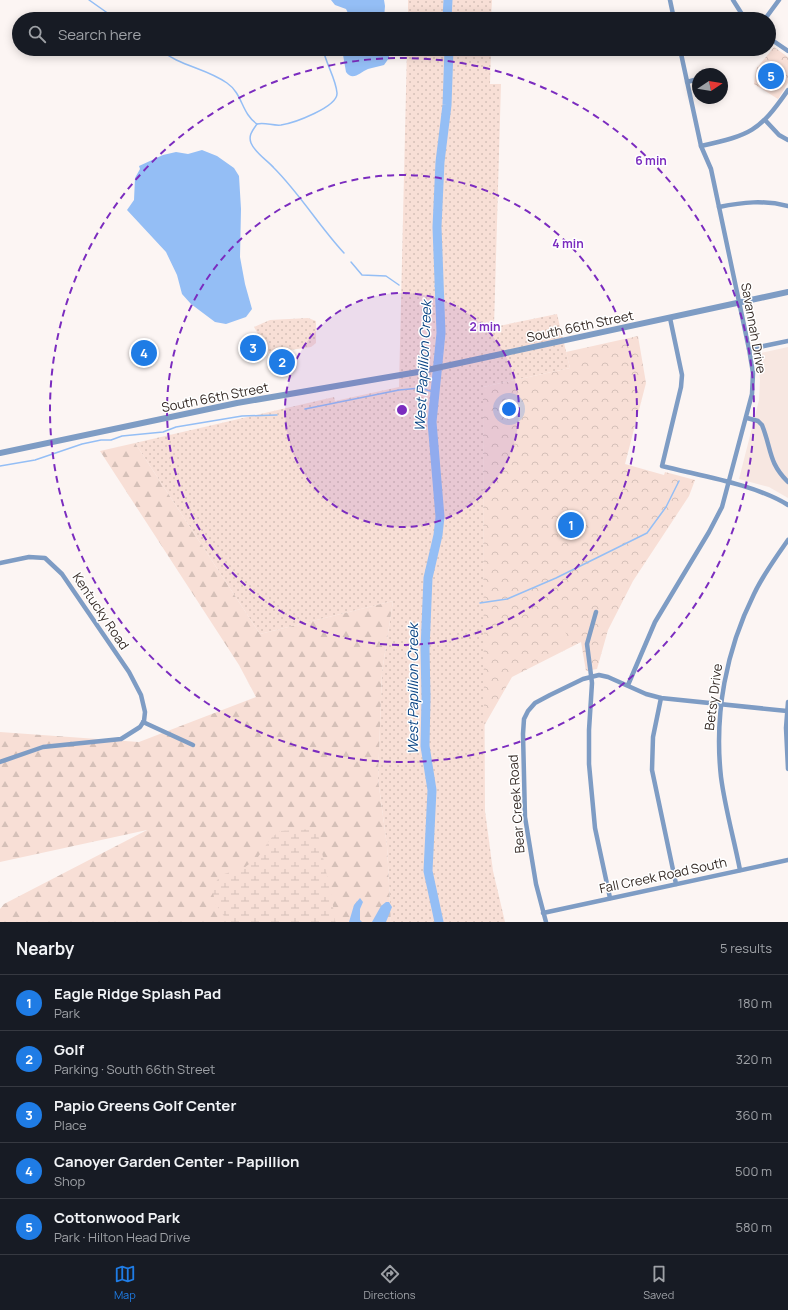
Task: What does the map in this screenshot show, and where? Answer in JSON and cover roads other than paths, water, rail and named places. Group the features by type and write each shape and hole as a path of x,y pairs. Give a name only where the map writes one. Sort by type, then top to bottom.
{"street":[{"path":"670,0 673,12"},
{"path":"733,0 741,12"},
{"path":"770,12 779,0"},
{"path":"776,43 788,51"},
{"name":"Savannah Drive","path":"628,685 656,622 709,532 722,506 747,418 752,394 749,349 711,169 701,146 681,56"},
{"path":"687,82 692,81"},
{"path":"701,146 742,135 765,120 788,90"},
{"path":"765,120 779,135 788,140"},
{"path":"719,206 755,201 772,202 788,206"},
{"name":"South 66th Street","path":"0,453 229,405 458,364 788,292"},
{"path":"670,318 681,369 681,387 662,466 729,483 772,496 788,505"},
{"path":"749,349 788,340"},
{"path":"747,418 758,421 762,425 772,461 777,471 788,482"},
{"name":"Betsy Drive","path":"740,870 721,779 719,756 721,704 730,654 741,622 754,592 788,540"},
{"name":"Kentucky Road","path":"0,563 29,557 44,558 62,574 129,672 144,702 143,722"},
{"path":"596,612 587,644 592,676 589,730 591,798 595,828 610,898"},
{"path":"592,676 608,677 646,694 661,698 786,711"},
{"name":"Bear Creek Road","path":"546,922 530,854 525,817 524,718 535,704 550,695 592,676"},
{"path":"661,698 653,737 652,770 676,884"},
{"path":"788,702 786,711 788,769"},
{"path":"0,762 43,747 121,739 134,732 143,722 193,745"},
{"name":"Fall Creek Road South","path":"543,913 788,860"}],"water":[{"path":"331,0 384,0 385,12 348,12 346,9 335,5"},
{"path":"343,56 389,56 384,65 368,69 354,76 349,75 346,72"},
{"path":"202,150 217,156 234,168 239,176 241,209 240,257 252,309 246,317 226,324 215,322 191,304 182,294 177,275 166,252 127,210 134,200 135,178 140,169 139,166 163,155 176,152 188,154"},
{"path":"360,898 363,902 360,909 360,920 362,922 349,922 354,905"},
{"path":"386,902 389,902 392,907 386,922 372,922 381,906"}],"waterway":[{"path":"89,0 106,12"},
{"name":"West Papillion Creek","path":"447,12 448,0"},
{"path":"169,56 227,83 236,92 248,114 257,124"},
{"path":"325,56 337,93 330,104 305,118 281,125 263,123 257,124 251,133 250,140 255,150 283,178 344,253"},
{"name":"West Papillion Creek","path":"439,922 428,871 432,790 425,746 425,649 428,578 438,535 440,517 432,422 441,333 437,227 440,162 447,105 449,56"},
{"path":"351,262 362,275 386,276 399,285"},
{"name":"West Papillion Creek","path":"435,286 440,288"},
{"path":"305,409 399,390 421,388 436,393"},
{"path":"0,466 35,460 82,444 101,440 111,440 122,436 163,432 176,427 242,416 277,415"},
{"path":"480,603 507,599 556,578 647,533 666,507 679,481"}],"place":[{"name":"Cottonwood Park","path":"771,76"},
{"name":"Papio Greens Golf Center","path":"253,348"},
{"name":"Canoyer Garden Center - Papillion","path":"144,353"},
{"name":"Golf","path":"282,362"},
{"name":"Eagle Ridge Splash Pad","path":"571,525"}]}
